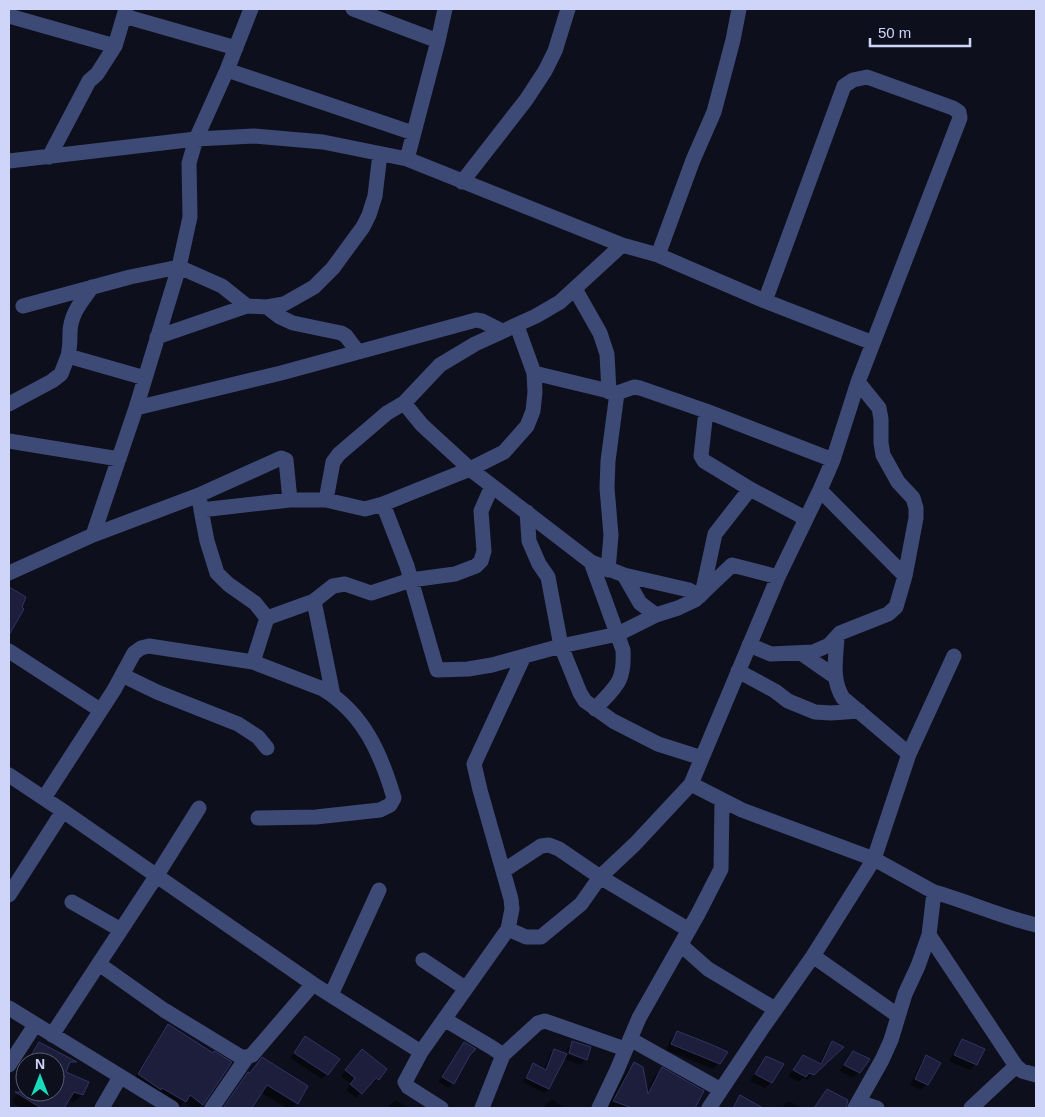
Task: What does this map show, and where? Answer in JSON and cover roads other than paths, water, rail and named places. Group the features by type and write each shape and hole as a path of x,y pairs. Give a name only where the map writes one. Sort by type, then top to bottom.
{"street":[{"path":"93,535 136,408 179,267 190,217 189,163 196,139 227,70 251,9"},
{"path":"353,9 438,41"},
{"path":"407,159 445,9"},
{"path":"462,182 526,100 545,70 555,51 568,9"},
{"path":"658,256 693,160 714,112 739,9"},
{"path":"49,157 90,81 116,46 125,12 236,48"},
{"path":"9,16 116,46"},
{"path":"227,70 413,133"},
{"path":"508,929 526,937 542,937 581,904 600,877 635,844 691,784 778,577 820,490 832,460 858,382 960,118 959,112 953,108 867,77 853,80 844,86 764,300"},
{"path":"9,161 196,139 254,136 323,142 407,159 622,245 658,256 873,343"},
{"path":"158,337 246,306 267,307 284,304 314,287 333,268 363,227 369,215 375,196 380,154"},
{"path":"326,500 333,462 338,454 387,413 404,403 440,365 560,302 622,245"},
{"path":"23,306 130,277 179,267 222,286 246,306"},
{"path":"9,404 52,381 61,374 71,345 72,319 76,309 92,287"},
{"path":"575,289 600,333 607,354 613,392 607,488 611,535 608,570"},
{"path":"267,307 280,317 293,323 341,333 346,336 358,352"},
{"path":"136,408 476,320 502,331"},
{"path":"201,510 290,500 326,500 362,509 382,504 470,469 504,452 527,426 533,411 534,373 517,326"},
{"path":"68,356 145,378"},
{"path":"534,373 613,392 634,387 706,411 832,460"},
{"path":"749,645 771,654 819,650 829,645 845,631 888,614 896,607 905,576 916,518 916,508 913,498 898,482 883,455 879,408 858,382"},
{"path":"404,403 422,426 470,469 591,562 624,575 689,590 701,595"},
{"path":"706,411 701,456 704,461 750,489 805,518"},
{"path":"9,441 118,459"},
{"path":"9,573 93,535 199,495 284,458 286,460 290,500"},
{"path":"267,618 314,601 333,586 346,584 372,593 411,580 455,574 476,566 482,561 484,551 481,511 492,486"},
{"path":"701,595 714,534 750,489"},
{"path":"820,490 905,576"},
{"path":"199,495 207,541 218,573 228,584 254,603 267,618"},
{"path":"382,504 411,580 437,670 468,669 618,634 687,604 701,595 732,565"},
{"path":"527,512 529,541 539,564 548,577 561,646 585,701 613,721 658,744 702,758"},
{"path":"711,551 732,565 778,577"},
{"path":"591,562 623,650 622,674 617,685 594,709"},
{"path":"624,575 640,604 656,616"},
{"path":"314,601 333,695"},
{"path":"637,625 640,604"},
{"path":"253,662 267,618"},
{"path":"837,638 834,676 838,690 843,698 909,754"},
{"path":"44,798 134,653 141,648 149,646 253,662 317,687 333,695 355,716 373,742 386,770 394,798 390,805 380,810 316,817 258,818"},
{"path":"9,650 100,710"},
{"path":"801,653 834,676"},
{"path":"442,1108 408,1087 405,1082 421,1052 508,929 512,905 474,764 524,656"},
{"path":"709,1108 813,956 874,858 909,754 954,656"},
{"path":"738,671 775,691 788,701 809,710 831,713 859,711"},
{"path":"122,675 157,692 238,724 258,737 267,748"},
{"path":"9,775 313,984 421,1052"},
{"path":"691,784 742,810 874,858 934,892 1036,925"},
{"path":"599,1108 638,1018 689,930 721,869 722,801"},
{"path":"52,1035 199,808"},
{"path":"9,894 63,811"},
{"path":"503,871 542,846 549,845 559,848 600,877 689,930"},
{"path":"330,995 379,890"},
{"path":"877,1108 857,1105 891,1040 897,1014 918,966 929,935 934,892"},
{"path":"72,902 121,930"},
{"path":"929,935 1016,1066 1022,1071 1036,1076"},
{"path":"680,945 702,965 775,1009"},
{"path":"813,956 897,1014"},
{"path":"423,960 465,988"},
{"path":"99,964 164,1010 241,1057 252,1055 313,984"},
{"path":"9,1008 172,1108"},
{"path":"444,1020 491,1046 503,1055"},
{"path":"482,1108 503,1055 529,1030 538,1023 545,1021 627,1044 721,1090"},
{"path":"9,1065 35,1024"},
{"path":"212,1108 247,1057"},
{"path":"971,1108 1016,1066"},
{"path":"102,1108 120,1077"}]}
